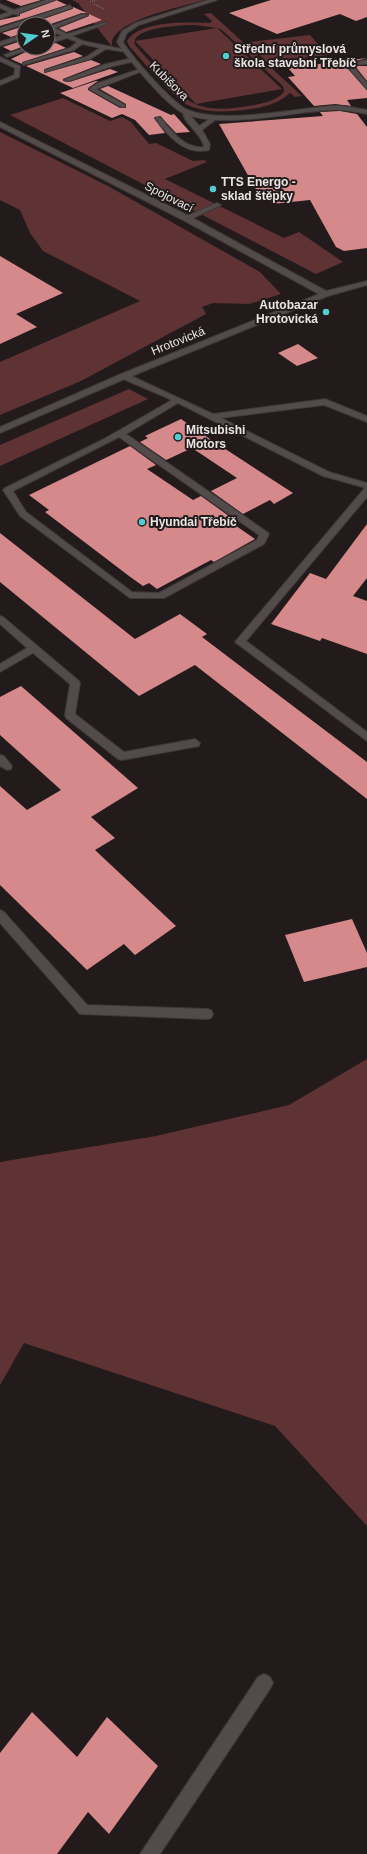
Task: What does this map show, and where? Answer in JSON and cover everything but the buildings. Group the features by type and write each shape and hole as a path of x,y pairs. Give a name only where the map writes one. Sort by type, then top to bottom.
{"main road":[{"path":"0,17 52,0"},
{"path":"125,52 120,42 124,32 137,24 214,0"},
{"path":"0,5 6,2"},
{"path":"0,5 22,16"},
{"path":"45,16 70,8"},
{"path":"56,25 85,16"},
{"path":"56,39 104,23"},
{"path":"0,30 16,25"},
{"path":"56,31 81,42 125,52"},
{"path":"0,44 16,39"},
{"path":"25,64 72,49 81,42"},
{"path":"47,72 88,58 105,47"},
{"path":"7,55 16,52"},
{"name":"Kubišova","path":"125,52 185,112 216,117 332,108 367,112"},
{"path":"0,59 18,67 17,76 0,83"},
{"path":"67,80 108,65 133,60"},
{"path":"367,62 348,64 367,87"},
{"path":"0,67 9,63"},
{"path":"123,106 92,89 100,84 142,70"},
{"path":"158,118 178,141 194,149 208,149 208,144 199,129 189,121 185,112"},
{"path":"199,129 216,117"},
{"name":"Spojovací","path":"0,124 186,218 325,294"},
{"path":"186,218 216,205"},
{"name":"Hrotovická","path":"0,430 124,376 325,294 367,283"},
{"path":"124,376 178,400 326,474 367,486"},
{"path":"120,434 264,534 261,542 161,596 130,595 23,514 8,490 120,434 178,400"},
{"path":"213,417 325,402 367,419"},
{"path":"367,491 240,642 367,737"},
{"path":"0,619 75,683 70,715 122,756 195,743"},
{"path":"0,669 34,648"},
{"path":"0,915 84,1010 207,1014"},
{"path":"150,1854 264,1683"}],"path":[{"path":"90,2 96,0"}],"shaded area":[{"path":"72,0 204,0 148,16 132,23 120,30 113,39 113,48 78,3"},
{"path":"211,13 302,96 295,97 290,93 274,103 244,110 203,110 190,106 184,103 168,88 129,46 127,41 133,34 142,29 153,26 190,22 210,23 212,21 204,14","holes":["195,25 222,30 283,86 284,92 267,102 241,107 220,109 199,106 180,94 135,45 135,39 140,34 158,28"]},
{"path":"217,28 282,89 196,104 135,41"},
{"path":"310,35 328,55 266,62 249,42"},
{"path":"63,98 110,121 122,117 131,122 149,144 156,143 193,161 204,160 207,162 165,179 284,238 299,232 343,262 316,274 10,115"},
{"path":"0,132 108,186 260,272 281,294 249,304 213,303 202,307 206,314 81,381 0,415 0,362 140,301 43,251 30,233 20,210 0,200"},
{"path":"129,389 148,399 0,466 0,445"},
{"path":"367,1059 367,1526 275,1426 24,1343 0,1385 0,1162 156,1136 289,1105"}],"place":[{"name":"Střední průmyslová škola stavební Třebíč","path":"226,56"},
{"name":"TTS Energo - sklad štěpky","path":"213,189"},
{"name":"Autobazar Hrotovická","path":"326,312"},
{"name":"Mitsubishi Motors","path":"178,437"},
{"name":"Hyundai Třebíč","path":"142,522"}]}
